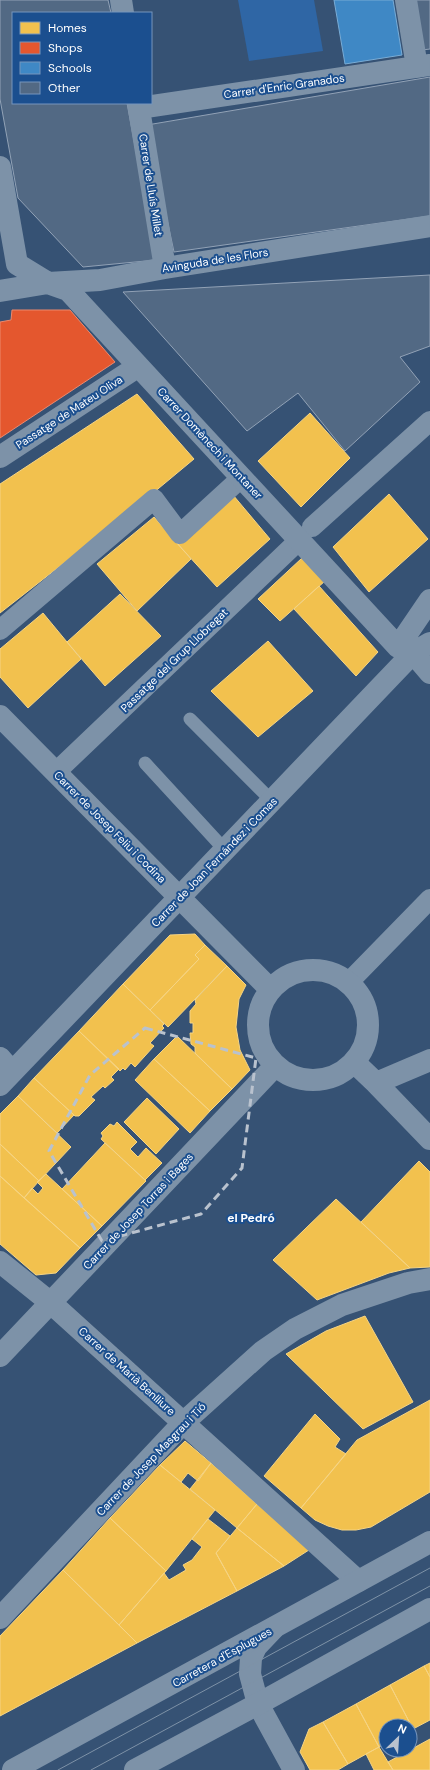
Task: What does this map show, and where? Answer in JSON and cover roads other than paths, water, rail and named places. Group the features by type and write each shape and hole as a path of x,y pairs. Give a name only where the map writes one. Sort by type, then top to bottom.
{"street":[{"path":"121,0 123,12"},
{"path":"406,0 424,66"},
{"name":"Carrer d'Enric Granados","path":"138,106 424,66"},
{"name":"Carrer de Lluís Millet","path":"138,106 165,268"},
{"name":"Carrer Domènech i Montaner","path":"0,167 17,264 48,283 68,290 242,478 414,647 430,673"},
{"name":"Avinguda de les Flors","path":"0,291 48,283 100,280 165,268 430,226"},
{"name":"Passatge de Mateu Oliva","path":"0,457 131,371 137,365"},
{"path":"312,527 430,422"},
{"path":"0,630 154,499 180,534 242,478"},
{"name":"Passatge del Grup Llobregat","path":"56,772 292,547"},
{"name":"Carrer de Joan Fernández i Comas","path":"4,1072 180,898 414,647 430,600"},
{"name":"Carrer de Josep Feliu i Codina","path":"0,716 270,989"},
{"path":"348,983 430,899"},
{"path":"314,970 331,973 348,983 357,991 365,1005 369,1020 368,1035 363,1050 354,1063 342,1073 327,1080 310,1081 294,1078 280,1070 261,1046 257,1031 258,1016 262,1002 270,989 283,979 298,972 314,970"},
{"path":"376,1083 430,1060"},
{"path":"354,1063 376,1083 430,1139"},
{"name":"Carrer de Josep Torras i Bages","path":"0,1356 276,1066"},
{"name":"Carrer de Marià Benlliure","path":"0,1262 51,1303 358,1581"},
{"name":"Carrer de Josep Masgrau i Tió","path":"0,1618 183,1422 263,1351 295,1329 342,1305 408,1283 430,1280"},
{"name":"Carretera d'Esplugues","path":"13,1770 430,1542"},
{"path":"135,1770 430,1609"},
{"path":"274,1628 256,1647 251,1658 250,1674 258,1704 294,1770"}],"lane":[{"path":"190,719 272,801"},
{"path":"145,764 225,850"}],"tram line":[{"path":"58,1770 430,1568"},
{"path":"91,1770 430,1586"}],"district":[{"name":"el Pedró","path":"251,1218"}]}
